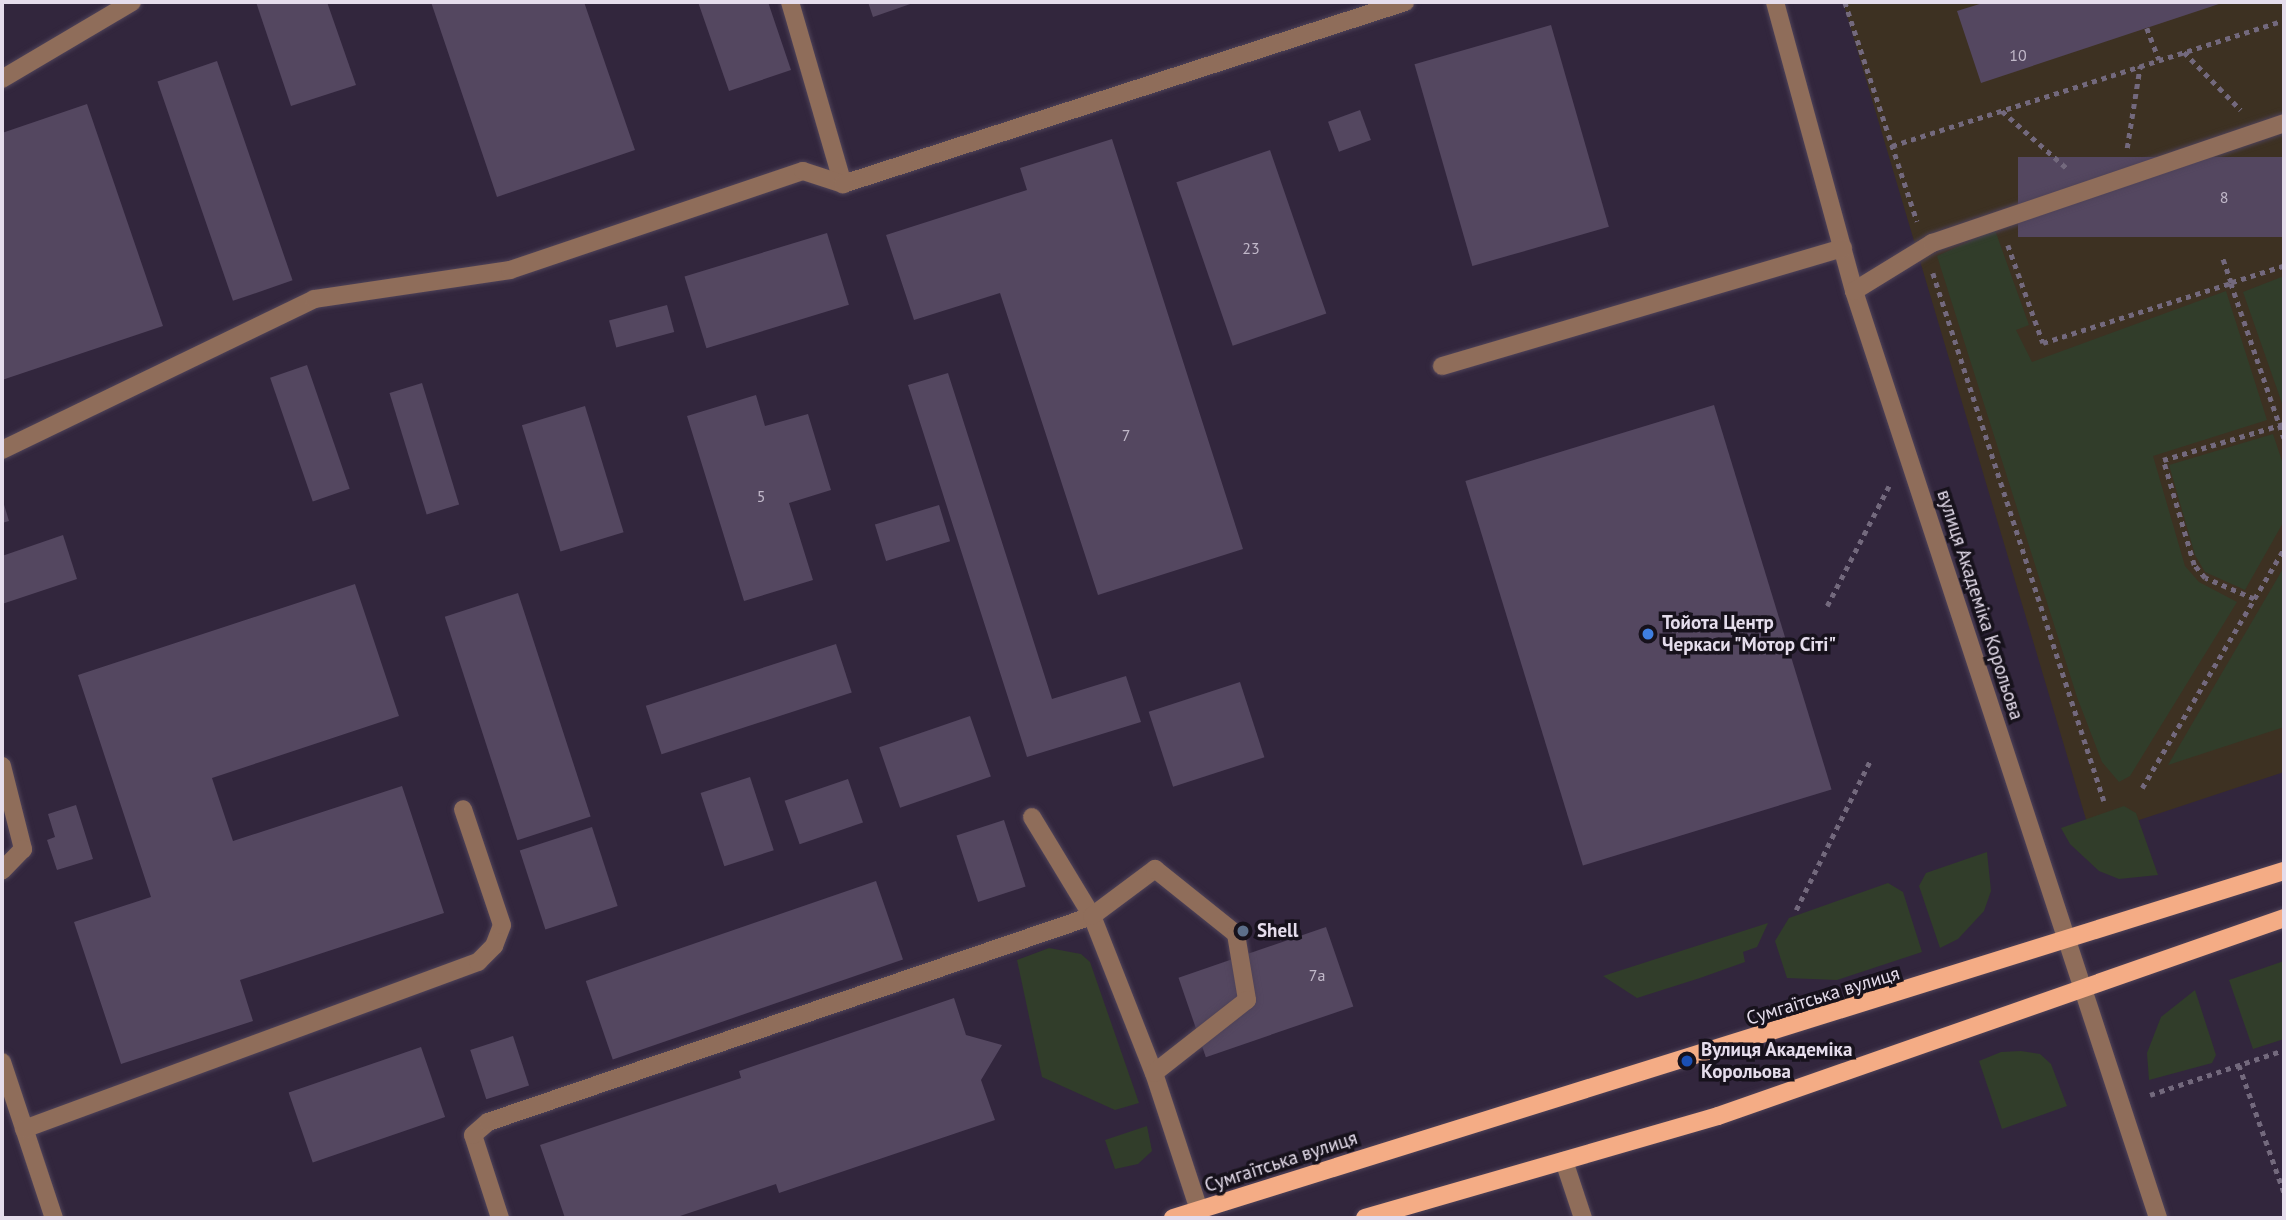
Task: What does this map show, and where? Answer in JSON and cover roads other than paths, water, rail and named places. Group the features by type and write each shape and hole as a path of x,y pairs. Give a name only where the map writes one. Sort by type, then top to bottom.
{"main road":[{"name":"Сумгаїтська вулиця","path":"1173,1218 2069,941 2284,871"},
{"path":"1365,1218 1718,1116 2283,920"}],"street":[{"path":"2,79 132,2"},
{"path":"790,2 843,184"},
{"path":"2,450 314,299 510,270 803,171 843,184 1405,2"},
{"name":"вулиця Академіка Корольова","path":"1775,2 1854,291 2158,1218"},
{"path":"1854,291 1925,248 1999,220 2284,123"},
{"path":"1442,366 1843,248"},
{"path":"2,766 23,849 2,872"},
{"path":"24,1129 478,962 494,946 502,925 463,808"},
{"path":"1032,817 1092,916 1154,1073 1199,1210"},
{"path":"500,1218 473,1135 488,1122 1092,916 1155,869 1236,934 1247,1000 1154,1073"},
{"path":"2,1062 54,1218"},
{"path":"1564,1161 1583,1218"}],"place":[{"name":"Тойота Центр Черкаси \"Мотор Сіті\"","path":"1648,634"},
{"name":"Shell","path":"1243,931"},
{"name":"Вулиця Академіка Корольова","path":"1687,1061"}]}
